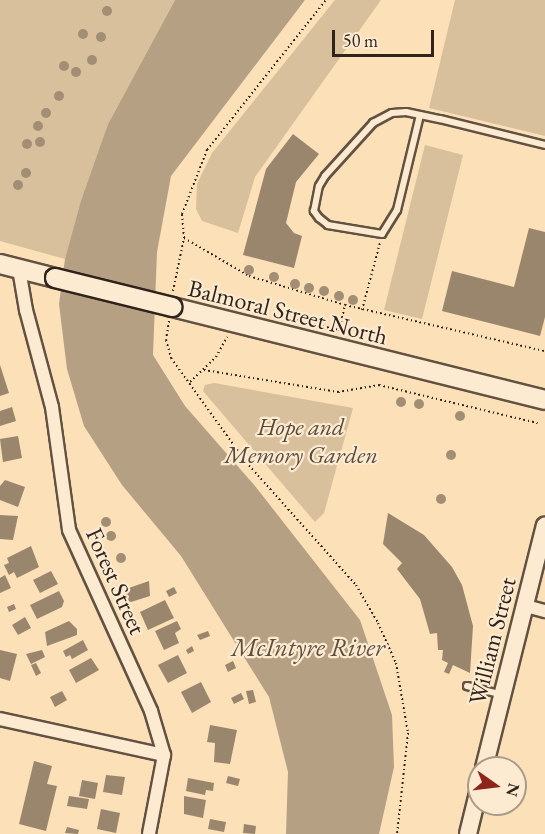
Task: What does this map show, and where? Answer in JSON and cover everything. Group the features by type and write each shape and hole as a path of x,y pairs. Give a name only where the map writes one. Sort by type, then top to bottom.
{"main road":[{"name":"Balmoral Street North","path":"0,264 171,309 545,400"}],"street":[{"name":"Forest Street","path":"20,269 26,310 52,407 69,530 150,711 164,755 149,834"},
{"name":"William Street","path":"487,756 545,526"},
{"path":"526,606 545,611"},
{"path":"0,719 164,755"},
{"path":"468,834 472,816"}],"lane":[{"path":"420,115 397,210 382,234 328,225 314,211 318,186 373,123 392,113 420,115 545,145"},
{"path":"467,687 503,695"}],"path":[{"path":"326,0 207,150 182,214 184,238 166,340 171,358 246,462 356,585 378,623 396,663 408,734 397,834"},
{"path":"362,310 382,234"},
{"path":"184,238 249,276 362,310 545,351"},
{"path":"335,349 345,305"},
{"path":"190,382 204,370 226,340 232,323"},
{"path":"204,370 338,392 379,385 537,423"}],"green space":[{"path":"0,0 175,0 108,124 65,259 0,241"},
{"path":"335,0 381,0 255,177 238,233 202,221 196,209 197,184 212,153"},
{"path":"455,0 545,0 545,136 429,108"},
{"path":"425,145 463,155 422,319 384,310"},
{"name":"Hope and Memory Garden","path":"214,383 353,408 324,513 315,522 203,391 205,385"}],"water":[{"name":"McIntyre River","path":"175,0 305,0 171,176 157,252 153,355 185,406 255,486 360,620 392,715 394,767 379,834 286,834 288,772 269,697 181,556 122,485 84,426 67,369 59,304 65,259 81,201 108,124"}],"building":[{"path":"293,134 319,154 296,182 286,223 294,233 302,236 294,268 243,255 266,169"},
{"path":"529,228 545,232 545,317 540,336 442,311 452,271 514,287"},
{"path":"0,365 9,393 0,396"},
{"path":"12,407 16,421 0,426 0,411"},
{"path":"18,436 22,458 3,462 0,439"},
{"path":"5,480 25,487 18,507 0,500 0,486"},
{"path":"388,513 424,535 452,567 462,585 473,626 470,673 453,665 449,674 444,672 448,663 442,660 443,650 438,650 437,633 430,634 420,599 397,569 402,563 383,544"},
{"path":"0,515 18,516 13,540 0,539"},
{"path":"31,546 39,567 17,578 14,572 9,575 4,565 9,563 7,558"},
{"path":"51,571 58,584 40,593 33,580"},
{"path":"5,575 11,588 0,593 0,578"},
{"path":"149,581 150,596 131,602 126,600 123,590"},
{"path":"174,587 177,593 169,597 166,591"},
{"path":"59,591 64,601 62,607 37,619 30,605"},
{"path":"165,600 174,618 148,630 140,612"},
{"path":"14,604 16,609 9,612 7,607"},
{"path":"25,617 31,628 18,635 12,625"},
{"path":"69,621 77,629 77,635 47,646 45,632"},
{"path":"177,621 181,629 175,633 179,643 164,650 155,631"},
{"path":"208,631 210,636 200,640 197,635"},
{"path":"83,640 88,650 72,659 70,655 66,657 63,651"},
{"path":"192,646 194,651 188,654 186,650"},
{"path":"0,650 17,654 10,681 0,678"},
{"path":"42,650 45,657 31,664 26,654"},
{"path":"178,655 187,673 168,683 158,665"},
{"path":"91,658 99,670 76,683 69,670"},
{"path":"233,661 236,668 228,672 225,665"},
{"path":"36,663 41,673 36,676 31,665"},
{"path":"201,682 211,702 192,713 181,692"},
{"path":"253,690 256,702 249,704 246,691"},
{"path":"62,691 67,700 55,707 50,697"},
{"path":"241,693 244,699 234,704 231,698"},
{"path":"210,725 237,730 230,764 214,762 215,743 207,742"},
{"path":"34,761 52,766 47,784 57,786 46,831 19,824"},
{"path":"106,775 125,777 122,795 103,792"},
{"path":"228,776 240,779 238,786 226,783"},
{"path":"188,778 214,783 213,791 206,790 205,795 186,791"},
{"path":"82,780 98,783 95,799 79,796"},
{"path":"69,796 89,799 87,809 67,806"},
{"path":"184,796 206,800 203,818 184,814"},
{"path":"101,809 120,813 116,833 97,829"},
{"path":"210,819 226,822 224,832 208,829"},
{"path":"244,824 256,826 255,834 243,833"},
{"path":"67,827 79,830 78,834 65,833"}]}
